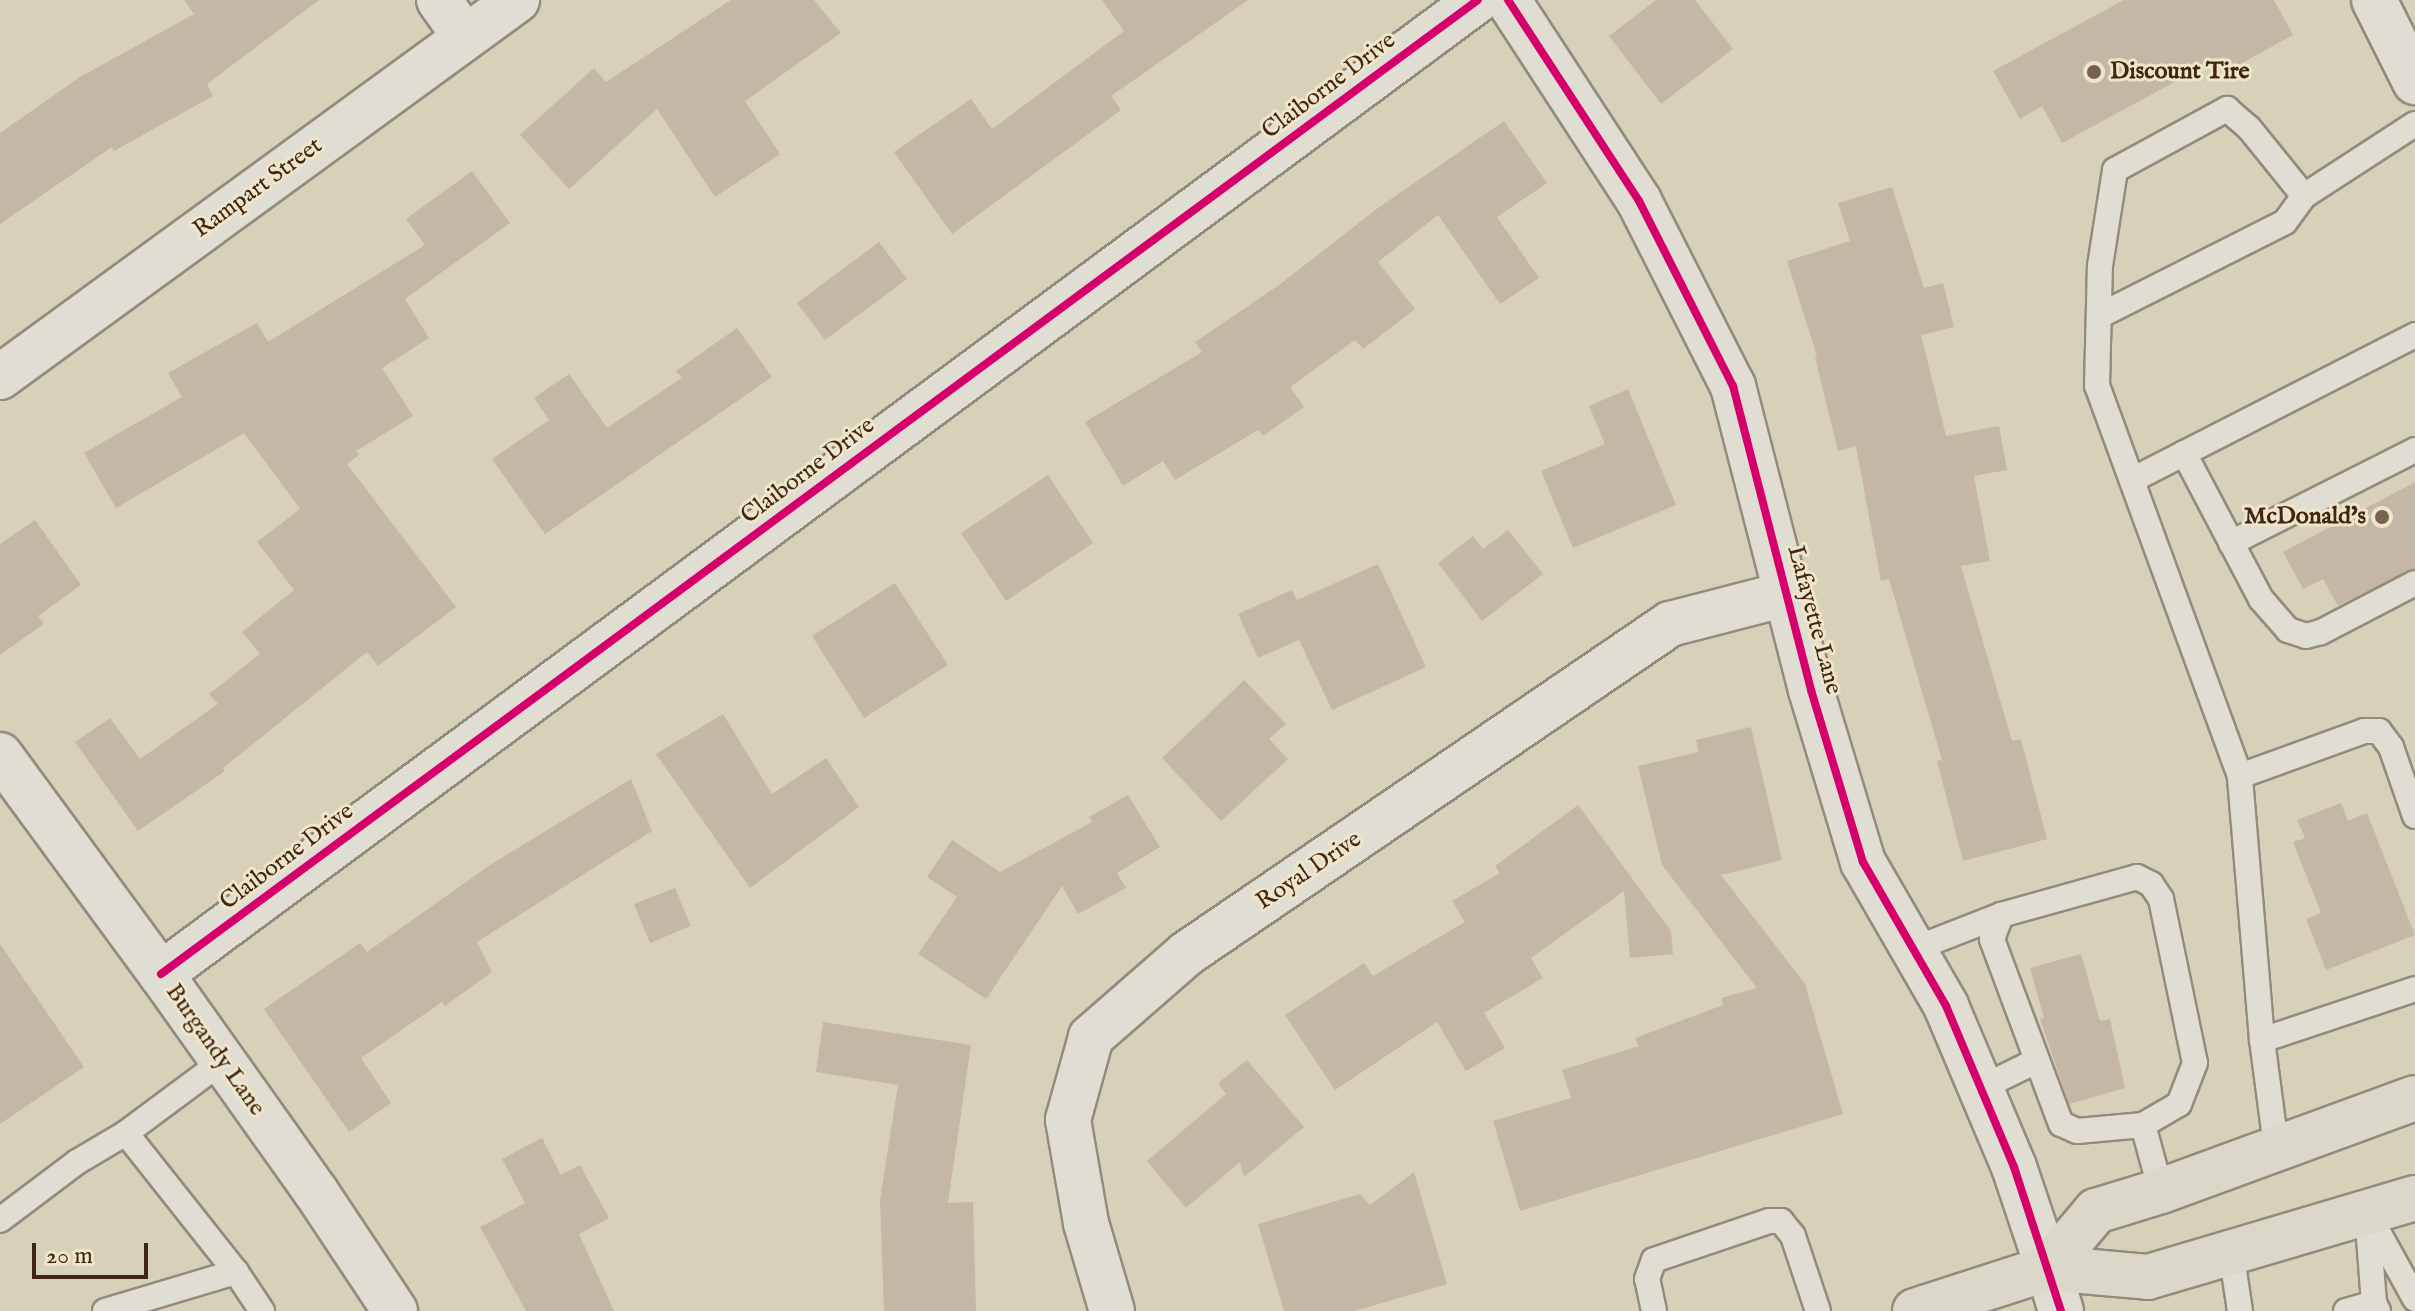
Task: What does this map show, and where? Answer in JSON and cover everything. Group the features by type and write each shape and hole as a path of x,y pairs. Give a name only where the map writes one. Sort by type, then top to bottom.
{"main road":[{"path":"2048,1268 2096,1211 2161,1191 2276,1146 2415,1098"},
{"path":"1915,1311 2048,1268 2148,1277 2415,1198"}],"street":[{"path":"439,0 465,37"},
{"name":"Rampart Street","path":"0,377 517,0"},
{"name":"Claiborne Drive","path":"161,974 1478,0"},
{"name":"Lafayette Lane","path":"1508,0 1639,201 1733,386 1811,690 1863,862 1946,1006 2014,1167 2061,1311"},
{"path":"2374,0 2415,82"},
{"name":"Royal Drive","path":"1112,1311 1086,1223 1068,1120 1091,1037 1186,954 1670,624 1786,594"},
{"name":"Burgandy Lane","path":"0,755 223,1061 386,1308"}],"lane":[{"path":"2276,1146 2262,1040 2240,776 2097,386 2100,266 2115,170 2227,109 2249,128 2304,196"},
{"path":"2099,316 2285,222 2304,196 2415,124"},
{"path":"2132,480 2414,338"},
{"path":"2231,543 2415,450"},
{"path":"2184,453 2261,599 2288,630 2306,636 2321,632 2415,583"},
{"path":"2240,776 2364,731 2379,731 2391,747 2415,816"},
{"path":"1914,949 2001,915 2137,877 2151,884 2161,899 2195,1063 2179,1104 2143,1125 2077,1131 2061,1124 1992,939 2001,915"},
{"path":"2262,1040 2415,989"},
{"path":"0,1220 77,1162 126,1133 223,1061"},
{"path":"1981,1088 2036,1061"},
{"path":"2143,1125 2161,1191"},
{"path":"126,1133 236,1272 262,1311"},
{"path":"2367,1212 2415,1299"},
{"path":"2346,1311 2376,1307 2367,1212"},
{"path":"1654,1311 1647,1279 1654,1260 1769,1221 1781,1221 1793,1236 1818,1311"},
{"path":"2231,1251 2240,1311"},
{"path":"105,1311 236,1272"}],"building":[{"path":"184,0 319,0 207,84 213,96 114,151 112,147 0,224 0,133 80,77 194,14"},
{"path":"731,0 814,0 841,33 745,101 780,154 715,197 657,109 569,189 520,135 594,68 606,82"},
{"path":"1102,0 1248,0 1111,96 1121,110 952,234 894,152 971,99 992,129 1124,31"},
{"path":"1656,0 1695,0 1733,49 1661,104 1609,36"},
{"name":"Discount Tire","path":"2124,0 2274,0 2293,35 2224,73 2217,59 2062,143 2042,106 2020,119 1993,71"},
{"path":"1504,121 1547,183 1497,217 1539,278 1500,304 1438,215 1378,262 1415,309 1363,349 1355,340 1290,387 1304,407 1263,436 1258,430 1175,480 1163,461 1123,486 1085,422 1202,352 1195,342 1279,285 1378,208"},
{"path":"472,171 510,223 405,299 429,338 382,368 413,416 356,451 359,455 347,464 456,607 378,666 367,652 223,768 225,771 138,831 75,742 110,718 140,759 218,704 209,694 260,654 242,632 294,590 257,542 300,509 244,433 116,508 84,453 182,397 168,373 257,323 268,342 425,245 406,219"},
{"path":"1892,187 1924,288 1943,283 1954,327 1921,335 1946,436 1999,426 2007,470 1974,476 1990,561 1961,566 2012,741 2021,739 2047,839 1963,861 1937,761 1942,760 1889,579 1881,581 1856,446 1838,451 1817,356 1787,261 1850,241 1838,203"},
{"path":"879,242 907,279 825,340 797,303"},
{"path":"737,328 772,377 545,534 492,459 549,420 534,398 569,374 607,428 682,378 676,371"},
{"path":"1628,389 1676,505 1573,548 1541,471 1605,444 1589,406"},
{"path":"1048,475 1093,543 1006,601 961,533"},
{"name":"McDonald's","path":"2415,482 2415,568 2338,606 2323,579 2303,589 2283,552"},
{"path":"35,520 81,585 38,616 44,624 0,655 0,544"},
{"path":"1508,530 1543,574 1482,621 1438,563 1473,536 1483,549"},
{"path":"1378,564 1426,667 1332,710 1299,640 1258,658 1238,614 1292,590 1297,600"},
{"path":"895,583 948,665 864,718 812,636"},
{"path":"1244,680 1286,724 1269,739 1288,759 1221,821 1162,758"},
{"path":"723,714 772,794 826,758 859,807 750,888 656,754"},
{"path":"1751,727 1782,860 1721,875 1805,984 1843,1114 1520,1211 1493,1121 1571,1098 1562,1070 1639,1046 1635,1038 1723,1005 1721,998 1757,988 1662,865 1638,766 1699,752 1696,740"},
{"path":"631,779 652,831 477,942 492,972 445,1006 442,1002 361,1058 391,1103 349,1132 264,1009 360,943 367,952 490,865"},
{"path":"1128,795 1160,847 1117,873 1126,888 1078,914 1062,886 986,999 918,954 957,897 927,877 952,840 1000,872 1092,822 1089,817"},
{"path":"2341,803 2348,821 2367,813 2415,935 2326,970 2306,919 2321,913 2293,842 2305,838 2297,820"},
{"path":"1578,805 1671,931 1673,954 1630,958 1624,891 1531,958 1543,978 1484,1013 1505,1048 1466,1071 1437,1022 1335,1090 1285,1015 1364,963 1373,976 1465,922 1452,901 1500,873 1495,866"},
{"path":"675,888 691,926 650,943 634,904"},
{"path":"0,944 84,1067 0,1124"},
{"path":"2081,954 2100,1021 2110,1019 2125,1088 2069,1104 2040,1019 2044,1018 2030,968"},
{"path":"823,1022 971,1045 948,1203 973,1202 976,1311 884,1311 880,1200 898,1085 816,1072"},
{"path":"1247,1060 1304,1127 1244,1177 1240,1162 1186,1208 1147,1161 1226,1094 1218,1083"},
{"path":"542,1138 561,1175 580,1165 609,1218 579,1234 614,1311 526,1311 480,1227 525,1203 502,1159"},
{"path":"1414,1172 1447,1284 1355,1311 1284,1311 1258,1224 1360,1194 1370,1205"}],"cycle path":[{"path":"161,974 1478,0"},
{"path":"1508,0 1639,201 1733,386 1811,690 1863,862 1946,1006 2014,1167 2061,1311"}],"place":[{"name":"Discount Tire","path":"2094,72"},
{"name":"McDonald's","path":"2382,517"}]}
